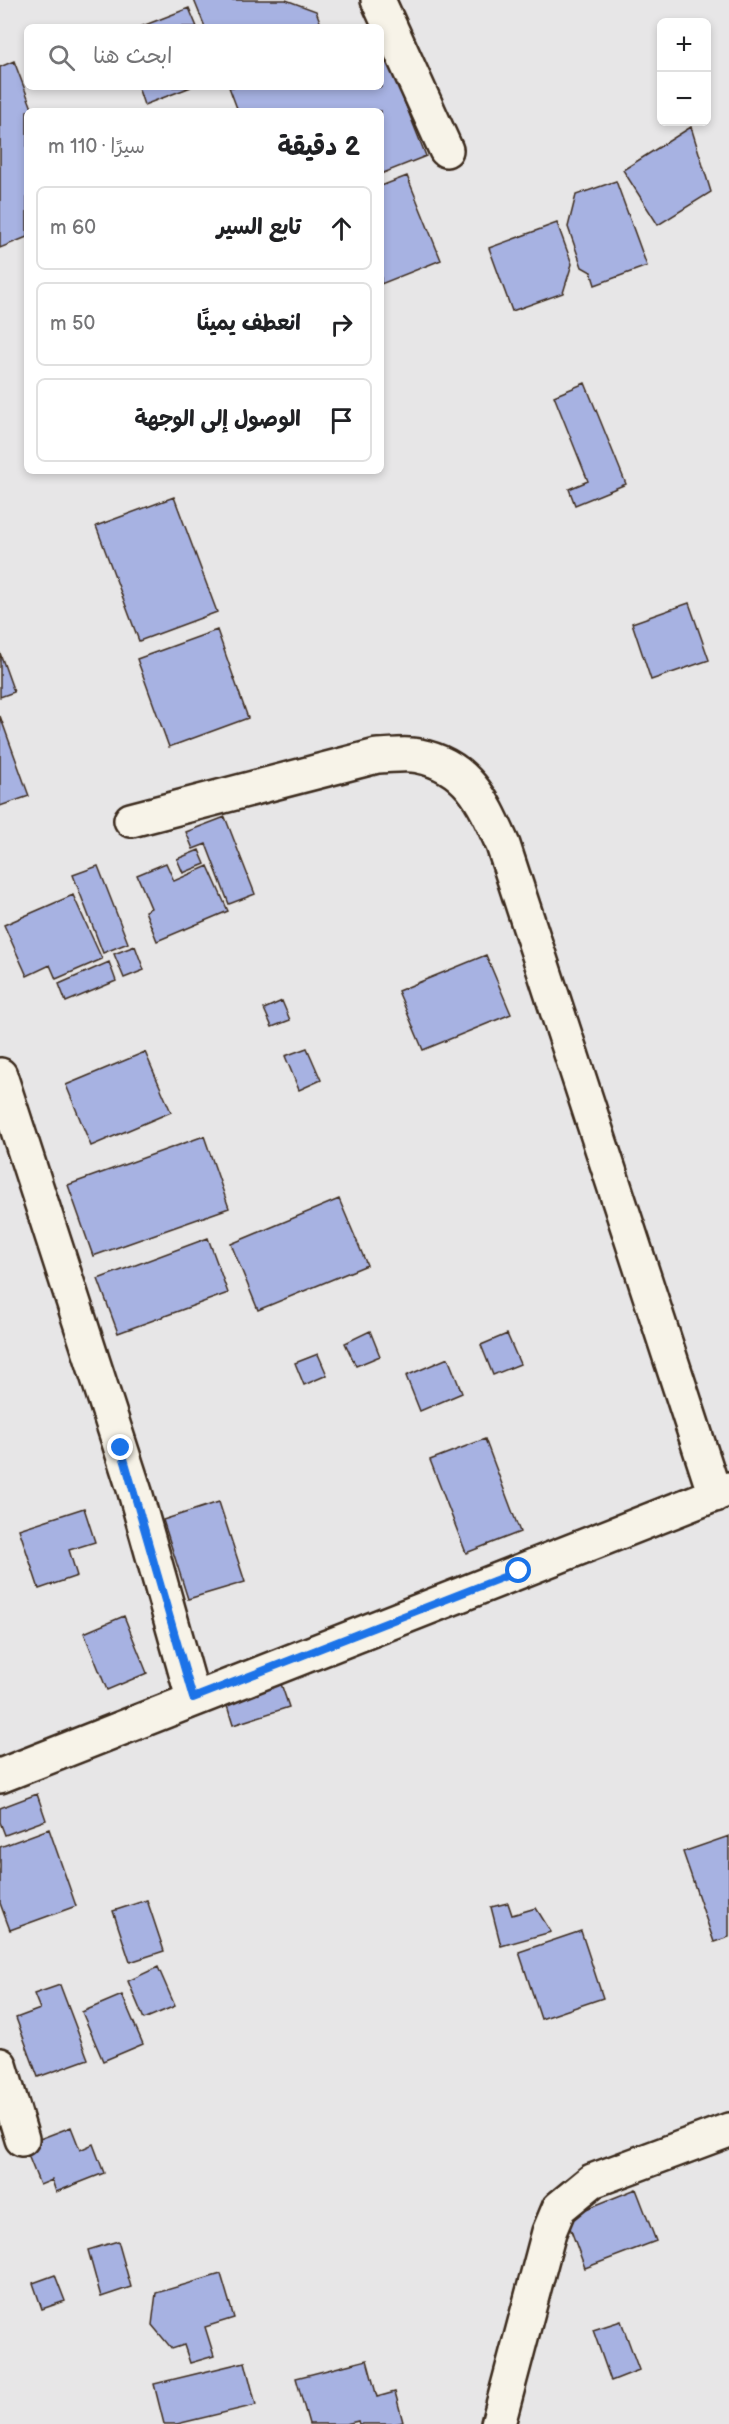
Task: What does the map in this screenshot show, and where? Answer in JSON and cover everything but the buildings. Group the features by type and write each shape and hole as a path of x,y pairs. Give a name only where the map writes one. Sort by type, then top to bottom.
{"street":[{"path":"378,0 446,150"},
{"path":"0,1776 193,1698 722,1492 503,845 480,795 449,765 417,756 377,756 130,820"},
{"path":"0,1075 135,1492 193,1698"},
{"path":"0,2065 22,2139"},
{"path":"498,2424 549,2232 559,2208 592,2181 729,2130"}],"route":[{"path":"121,1448 193,1698 519,1571"}]}
